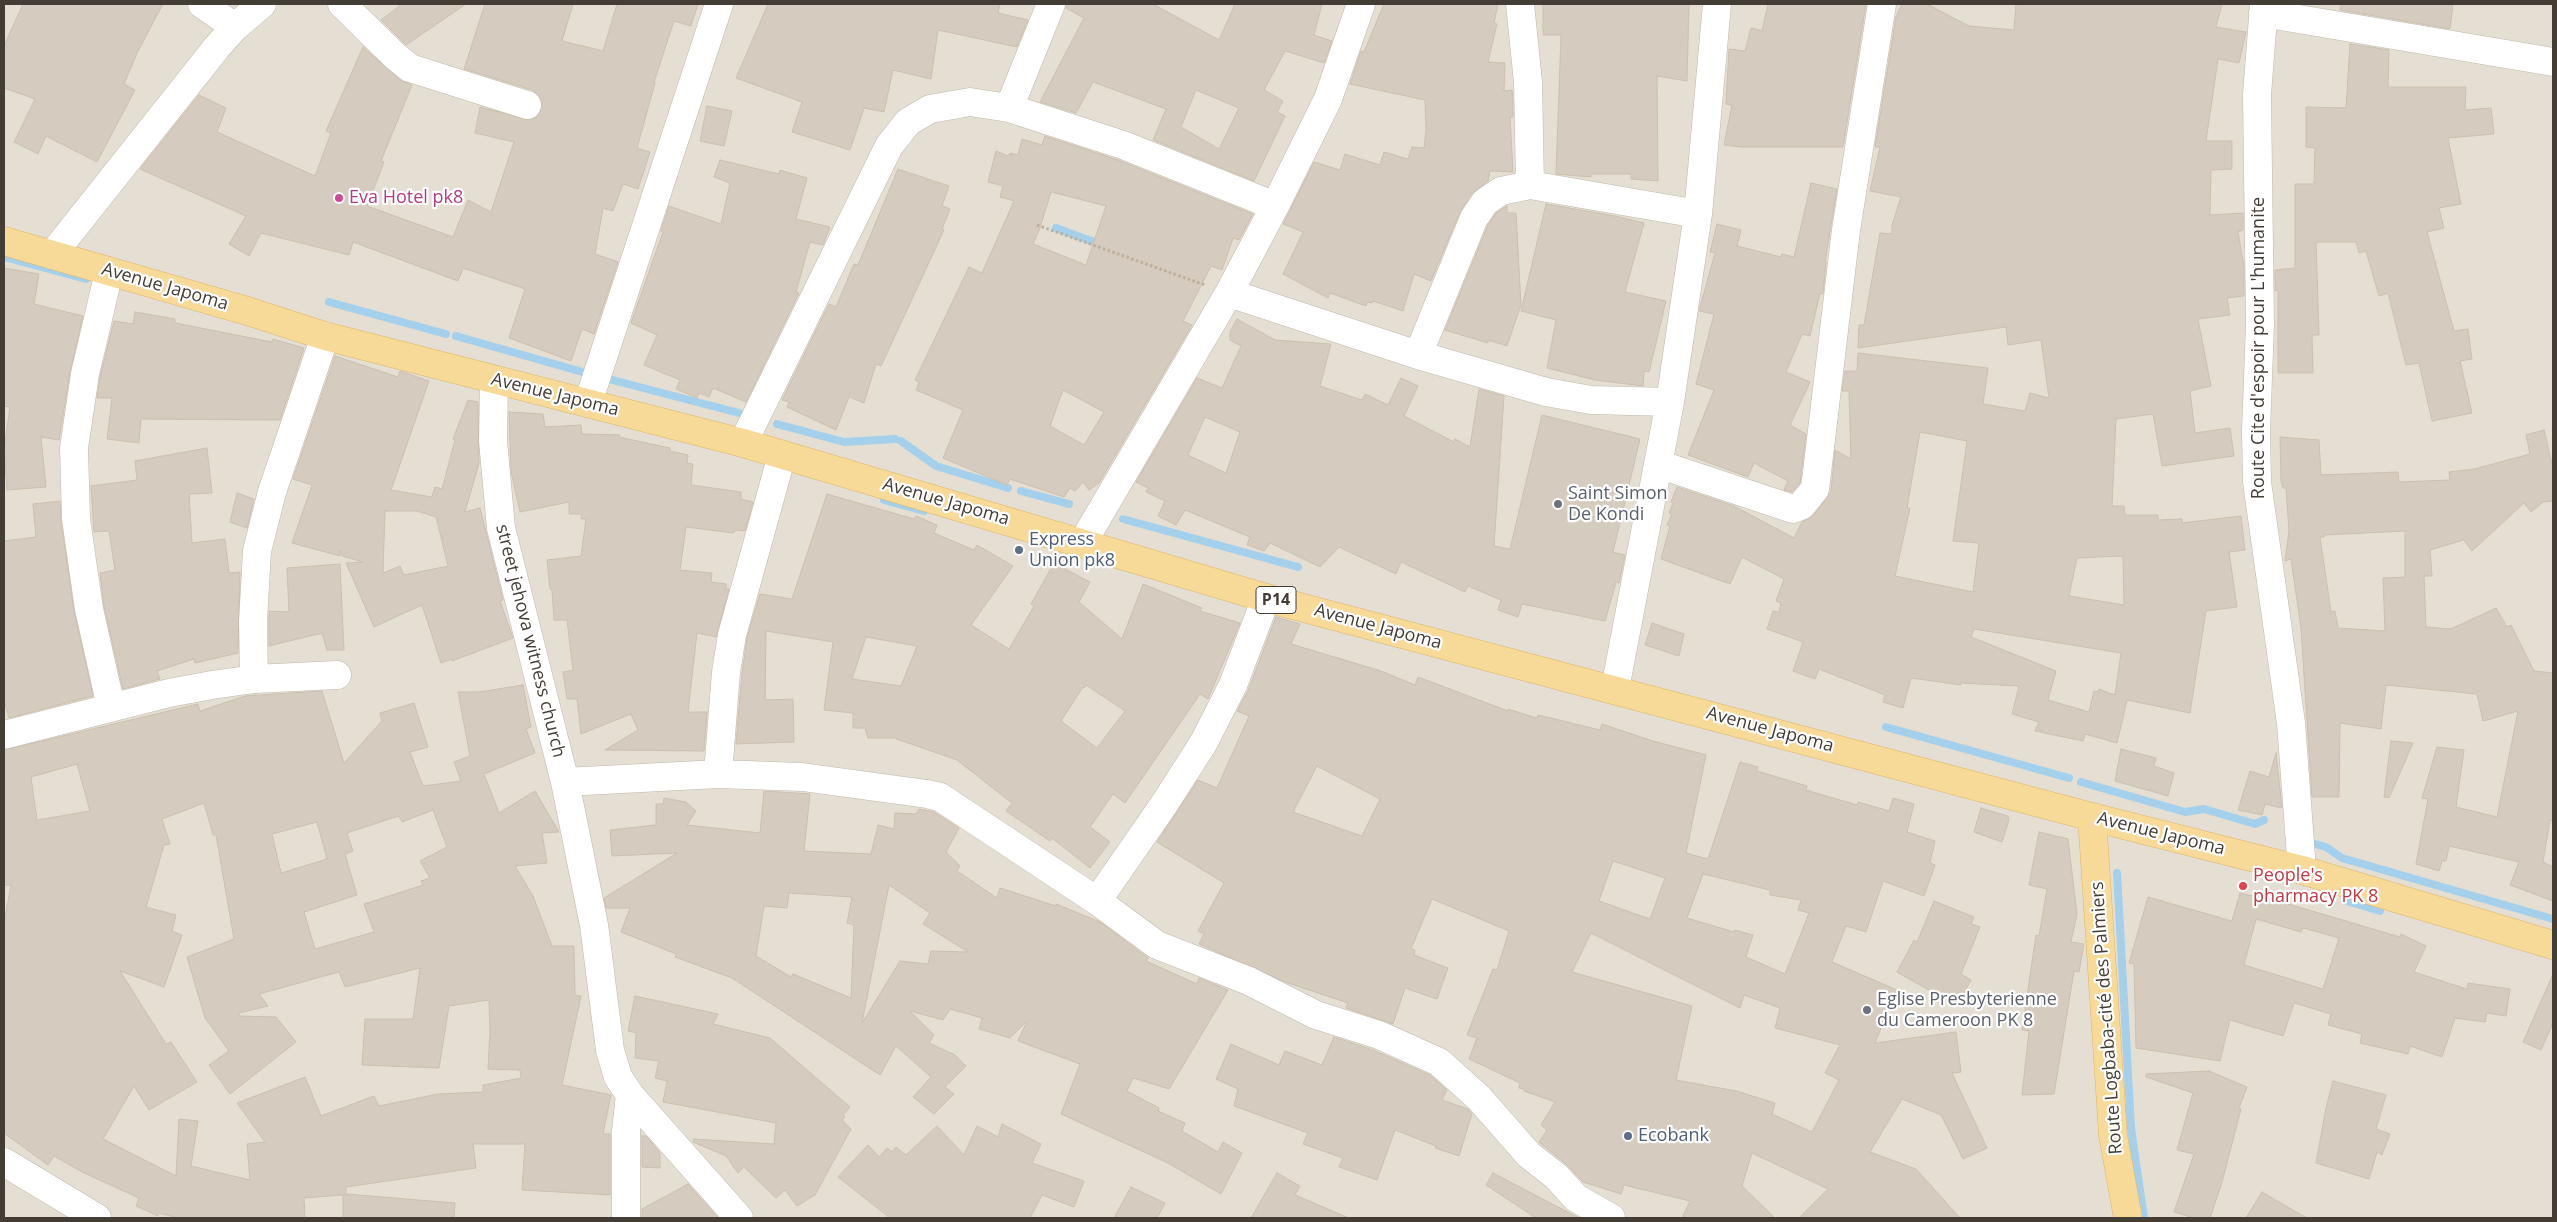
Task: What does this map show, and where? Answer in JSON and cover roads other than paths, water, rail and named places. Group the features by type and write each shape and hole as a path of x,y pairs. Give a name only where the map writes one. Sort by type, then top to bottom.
{"main road":[{"name":"Avenue Japoma","path":"4,241 325,336 743,443 1083,542 1266,598 2092,817 2302,870 2553,945"},
{"name":"Route Logbaba-cité des Palmiers","path":"2092,817 2113,1135 2128,1218"}],"street":[{"path":"202,4 235,26"},
{"path":"52,255 235,26 262,4"},
{"path":"342,4 395,56 410,68 527,104"},
{"path":"588,403 718,4"},
{"path":"1009,108 1051,4"},
{"path":"1083,542 1229,293 1275,206 1328,99 1361,4"},
{"path":"1520,4 1528,82 1530,185"},
{"path":"1615,689 1670,402 1698,214 1717,4"},
{"path":"1658,464 1792,509 1802,506 1814,489 1846,230 1882,4"},
{"path":"2264,8 2553,62"},
{"name":"Route Cite d'espoir pour L'humanite","path":"2264,8 2257,95 2260,324 2256,431 2257,482 2290,723 2302,870"},
{"path":"743,443 890,146 908,122 930,109 970,102 1009,108 1123,145 1275,206"},
{"path":"1418,356 1474,218 1485,202 1501,191 1530,185 1698,214"},
{"path":"109,272 86,374 74,448 76,519 89,609 111,707"},
{"path":"1229,293 1418,356 1568,397 1591,400 1670,402"},
{"path":"254,679 253,621 257,551 272,492 325,336"},
{"name":"street jehova witness church","path":"494,380 493,441 501,528 565,782 594,925 610,1050 618,1077 630,1095 739,1218"},
{"path":"718,774 726,672 732,634 782,455"},
{"path":"1097,901 1163,806 1204,742 1233,685 1266,598"},
{"path":"4,735 169,693 254,679 337,675"},
{"path":"565,782 718,774 802,777 933,794 1097,901 1157,946 1249,981 1316,1015 1379,1035 1439,1062 1479,1098 1529,1155 1556,1176 1576,1198 1611,1218"},
{"path":"626,1218 626,1131 630,1095"},
{"path":"4,1162 97,1218"}],"waterway":[{"path":"1056,228 1102,245"},
{"path":"4,257 86,279"},
{"path":"329,302 446,334"},
{"path":"456,336 586,373"},
{"path":"601,377 739,413"},
{"path":"777,424 844,442 895,439"},
{"path":"901,441 936,466 1008,488"},
{"path":"1021,491 1069,504"},
{"path":"884,500 924,511"},
{"path":"1123,519 1298,567"},
{"path":"1886,727 2069,778"},
{"path":"2081,782 2185,812 2204,809 2255,824 2264,820"},
{"path":"2304,841 2326,847 2342,858 2553,919"},
{"path":"2117,873 2131,1128 2144,1218"},
{"path":"2347,901 2380,911"}],"place":[{"name":"Eva Hotel pk8","path":"339,198"},
{"name":"Saint Simon De Kondi","path":"1558,504"},
{"name":"Express Union pk8","path":"1019,550"},
{"name":"People's pharmacy PK 8","path":"2243,886"},
{"name":"Eglise Presbyterienne du Cameroon PK 8","path":"1867,1010"},
{"name":"Ecobank","path":"1628,1136"}]}
